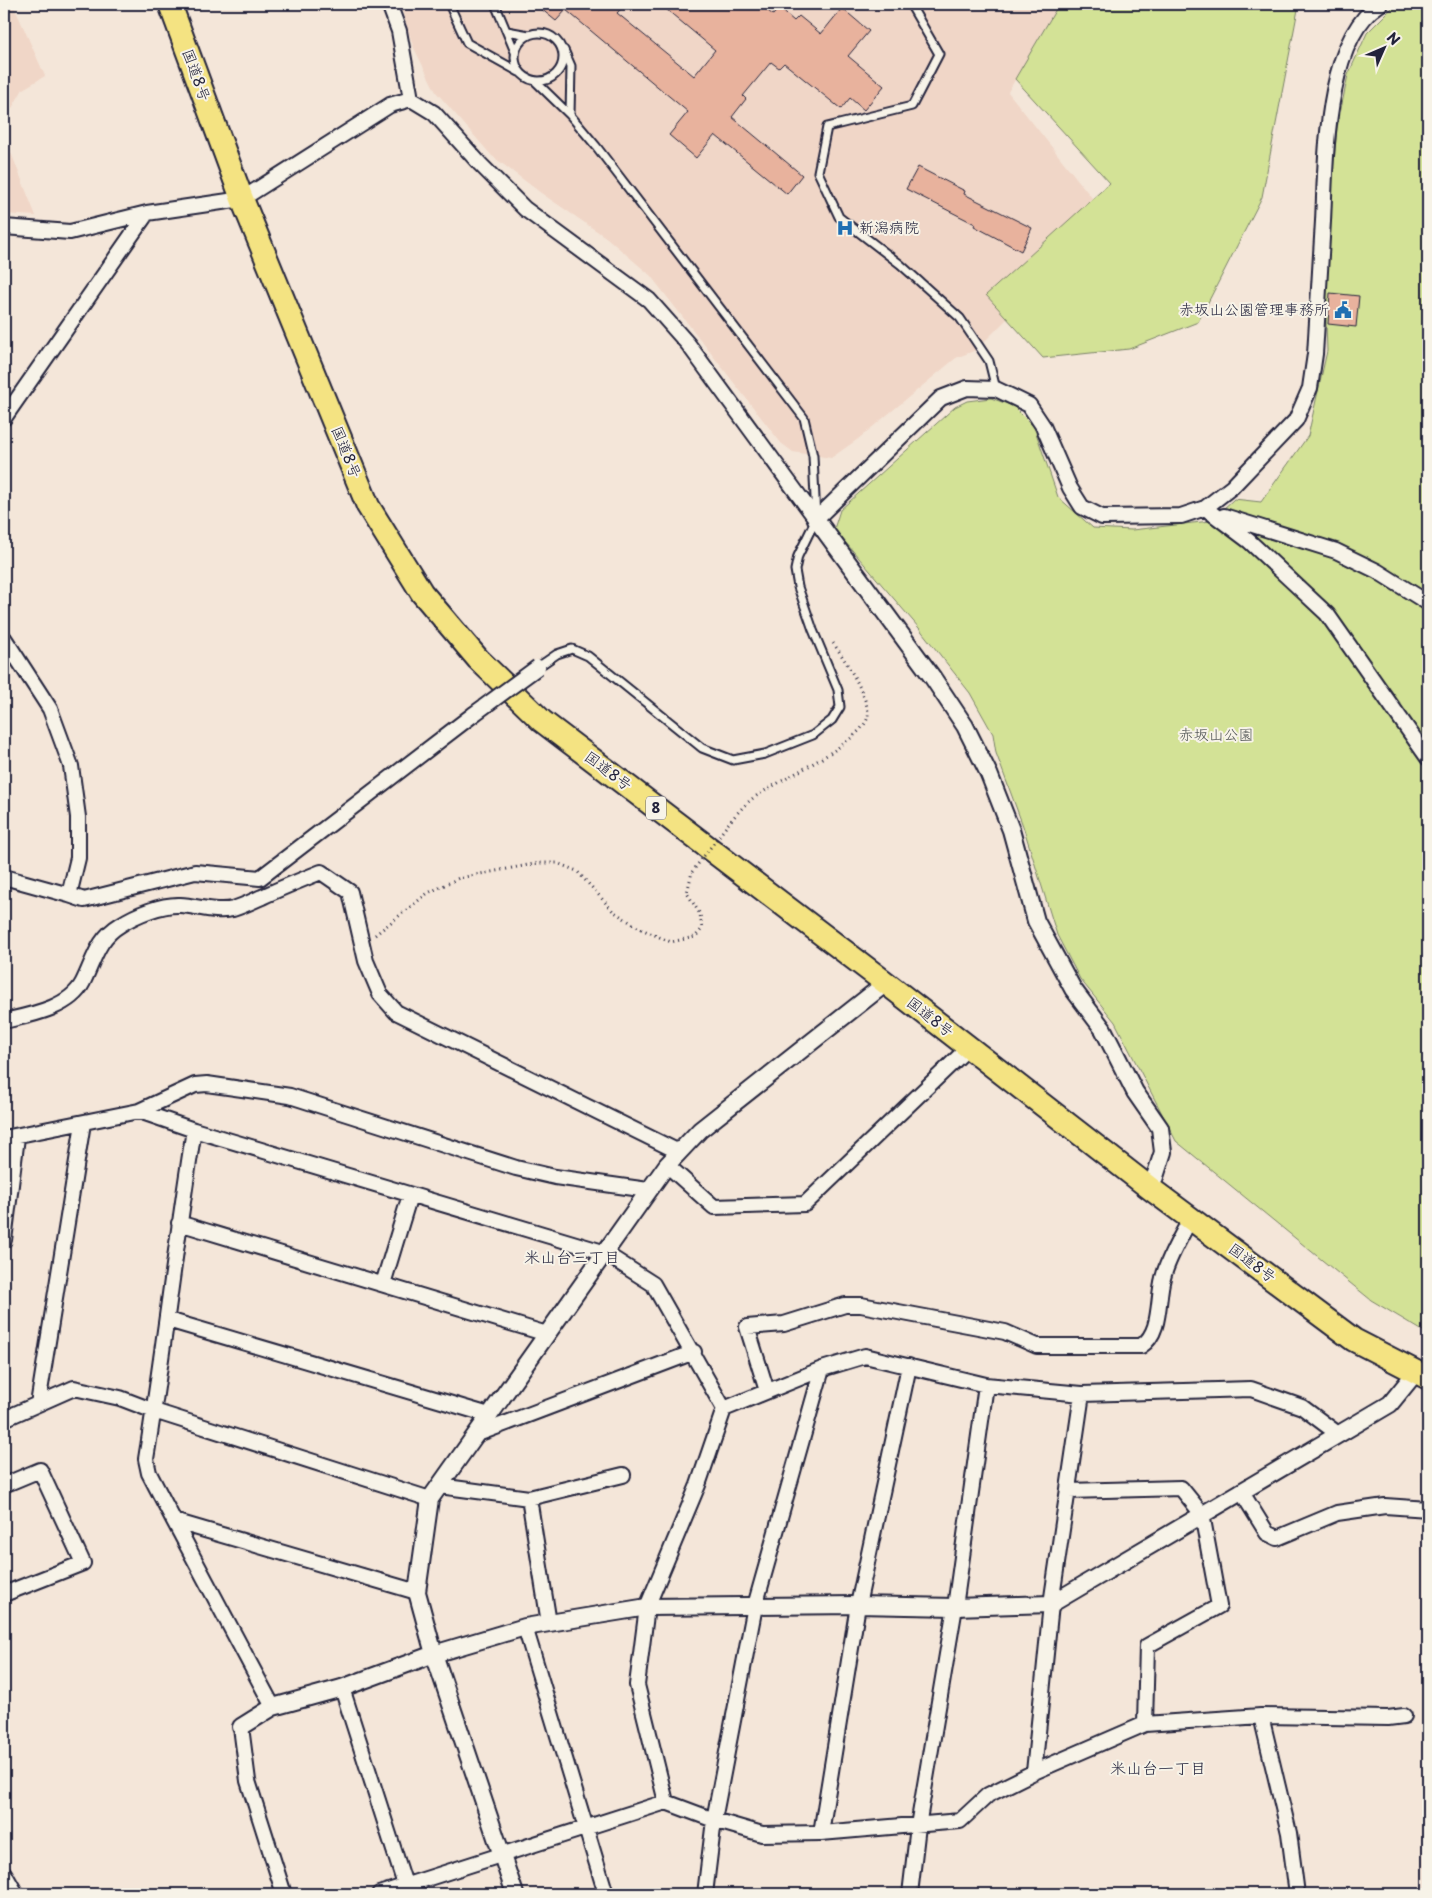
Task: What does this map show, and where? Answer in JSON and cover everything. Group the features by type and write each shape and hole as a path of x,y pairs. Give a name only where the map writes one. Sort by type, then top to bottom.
{"highway":[{"name":"国道8号","path":"170,4 242,199 368,506 422,593 478,659 542,721 886,983 1152,1189 1354,1340 1422,1375"}],"street":[{"path":"389,4 400,31 411,99"},
{"path":"816,519 941,398 967,388 996,389 1030,405 1043,426 1070,488 1082,507 1102,517 1181,516 1205,508 1232,488 1296,420 1310,388 1315,354 1328,131 1334,91 1342,60 1357,28 1380,4"},
{"path":"4,227 70,232 147,213 242,199 390,105 411,99 434,113 480,164 525,209 649,300 688,344 933,678 973,742 989,774 1011,830 1040,929 1069,982 1103,1029 1136,1092 1160,1128 1163,1152 1152,1189"},
{"path":"4,418 147,213"},
{"path":"1205,508 1239,522 1336,550 1377,571 1428,603"},
{"path":"1205,508 1249,540 1327,614 1428,758"},
{"path":"4,638 50,709 71,766 78,817 78,858 70,895"},
{"path":"4,877 84,900 195,872 260,878 538,666"},
{"path":"4,1021 33,1014 63,1001 74,993 83,983 96,952 105,937 120,925 161,907 178,905 213,910 233,909 321,872 350,892 366,961 380,994 396,1012 679,1152"},
{"path":"515,1894 434,1654 417,1592 435,1492 603,1252 667,1165 700,1130 886,983"},
{"path":"667,1165 714,1207 805,1204 969,1047"},
{"path":"4,1240 10,1137 138,1110 195,1085 207,1084 290,1096 516,1168 555,1177 648,1190"},
{"path":"138,1110 194,1130 603,1252 653,1284 694,1352 724,1409 698,1485 647,1607 637,1686 666,1802"},
{"path":"38,1404 82,1123"},
{"path":"194,1130 179,1222 168,1320 146,1459 149,1473 174,1522 274,1706"},
{"path":"383,1284 410,1194"},
{"path":"767,1391 747,1327 784,1324 845,1305 861,1305 1005,1332 1037,1346 1141,1346 1150,1340 1154,1330 1163,1276 1191,1217"},
{"path":"179,1222 547,1334"},
{"path":"168,1320 489,1415"},
{"path":"475,1435 694,1352"},
{"path":"724,1409 822,1369 865,1356 986,1385 1082,1394 1251,1389 1302,1407 1338,1434"},
{"path":"821,1834 858,1605 909,1366"},
{"path":"706,1894 714,1820 756,1606 822,1369"},
{"path":"284,1894 248,1781 241,1727 274,1706 342,1688 434,1654 526,1627 647,1607 858,1605 955,1607 1051,1604 1390,1404 1422,1375"},
{"path":"910,1894 918,1826 955,1607 986,1385"},
{"path":"4,1419 74,1388 120,1398 154,1411 435,1492 529,1498 623,1474"},
{"path":"1034,1772 1051,1604 1082,1394"},
{"path":"4,1485 40,1470 83,1563 4,1594"},
{"path":"1068,1490 1180,1488 1202,1514 1219,1606 1147,1646 1145,1724"},
{"path":"1241,1491 1268,1533 1277,1538 1337,1513 1385,1506 1428,1509"},
{"path":"529,1498 549,1623"},
{"path":"174,1522 417,1592"},
{"path":"526,1627 606,1894"},
{"path":"342,1688 407,1890"},
{"path":"1261,1716 1289,1833 1297,1894"},
{"path":"379,1894 407,1890 501,1854 666,1802 714,1820 762,1834 821,1834 918,1826 960,1820 988,1794 1145,1724 1261,1716 1388,1718 1404,1716"},
{"path":"4,1873 16,1894"}],"lane":[{"path":"449,4 467,43 535,81 570,115 804,418 813,456 816,519 798,556 795,570 798,586 838,690 840,707 832,720 813,735 765,754 733,760 702,748 588,656 572,649 557,654 538,666"},
{"path":"494,4 507,31 515,52 517,67 521,74"},
{"path":"910,4 939,54 912,106 827,127 818,172 839,217 900,264 960,318 989,361 996,389"},
{"path":"507,31 529,34 544,33 558,40 568,56 571,66 570,115"},
{"path":"515,52 518,45 529,34"},
{"path":"535,81 550,79 556,75 564,62 562,47"}],"path":[{"path":"363,945 428,893 459,878 539,863 557,863 577,871 612,912 639,928 671,942 695,938 702,929 700,914 687,893 692,872 728,824"}],"shaded area":[{"path":"4,4 13,4 45,76 23,89 4,122"},
{"name":"新潟病院","path":"400,4 1059,4 1008,92 1108,218 976,350 956,358 858,439 831,458 793,452 781,443 650,275 607,238 541,193 492,156 436,92 413,46"},
{"path":"4,135 36,216 4,214"}],"green space":[{"path":"1059,4 1299,4 1262,197 1198,322 1129,349 1043,358 986,295 1110,183 1015,79"},
{"name":"赤坂山公園","path":"1396,4 1428,4 1428,1334 1371,1300 1176,1141 1115,1022 1080,979 1057,935 1023,826 996,753 993,734 970,693 919,628 834,529 840,510 955,407 967,401 991,398 1013,406 1034,427 1058,497 1093,528 1132,530 1210,521 1234,499 1261,502 1308,436 1327,351 1324,269 1337,128 1348,75 1367,33"}],"building":[{"path":"535,4 625,4 617,13 694,76 715,50 660,4 759,4 773,15 779,8 794,21 799,16 821,34 842,8 869,31 848,56 884,86 864,110 850,98 841,109 784,63 779,68 771,62 743,96 746,99 732,117 802,175 787,194 715,135 696,158 669,135 688,112 566,10 556,21"},
{"path":"918,167 965,191 964,194 1032,228 1021,251 974,226 975,224 906,189"},
{"name":"赤坂山公園管理事務所","path":"1330,293 1359,296 1356,327 1328,324"}],"place":[{"name":"新潟病院","path":"845,228"},
{"name":"赤坂山公園管理事務所","path":"1343,310"}],"district":[{"name":"米山台三丁目","path":"572,1257"},
{"name":"米山台一丁目","path":"1158,1768"}]}
